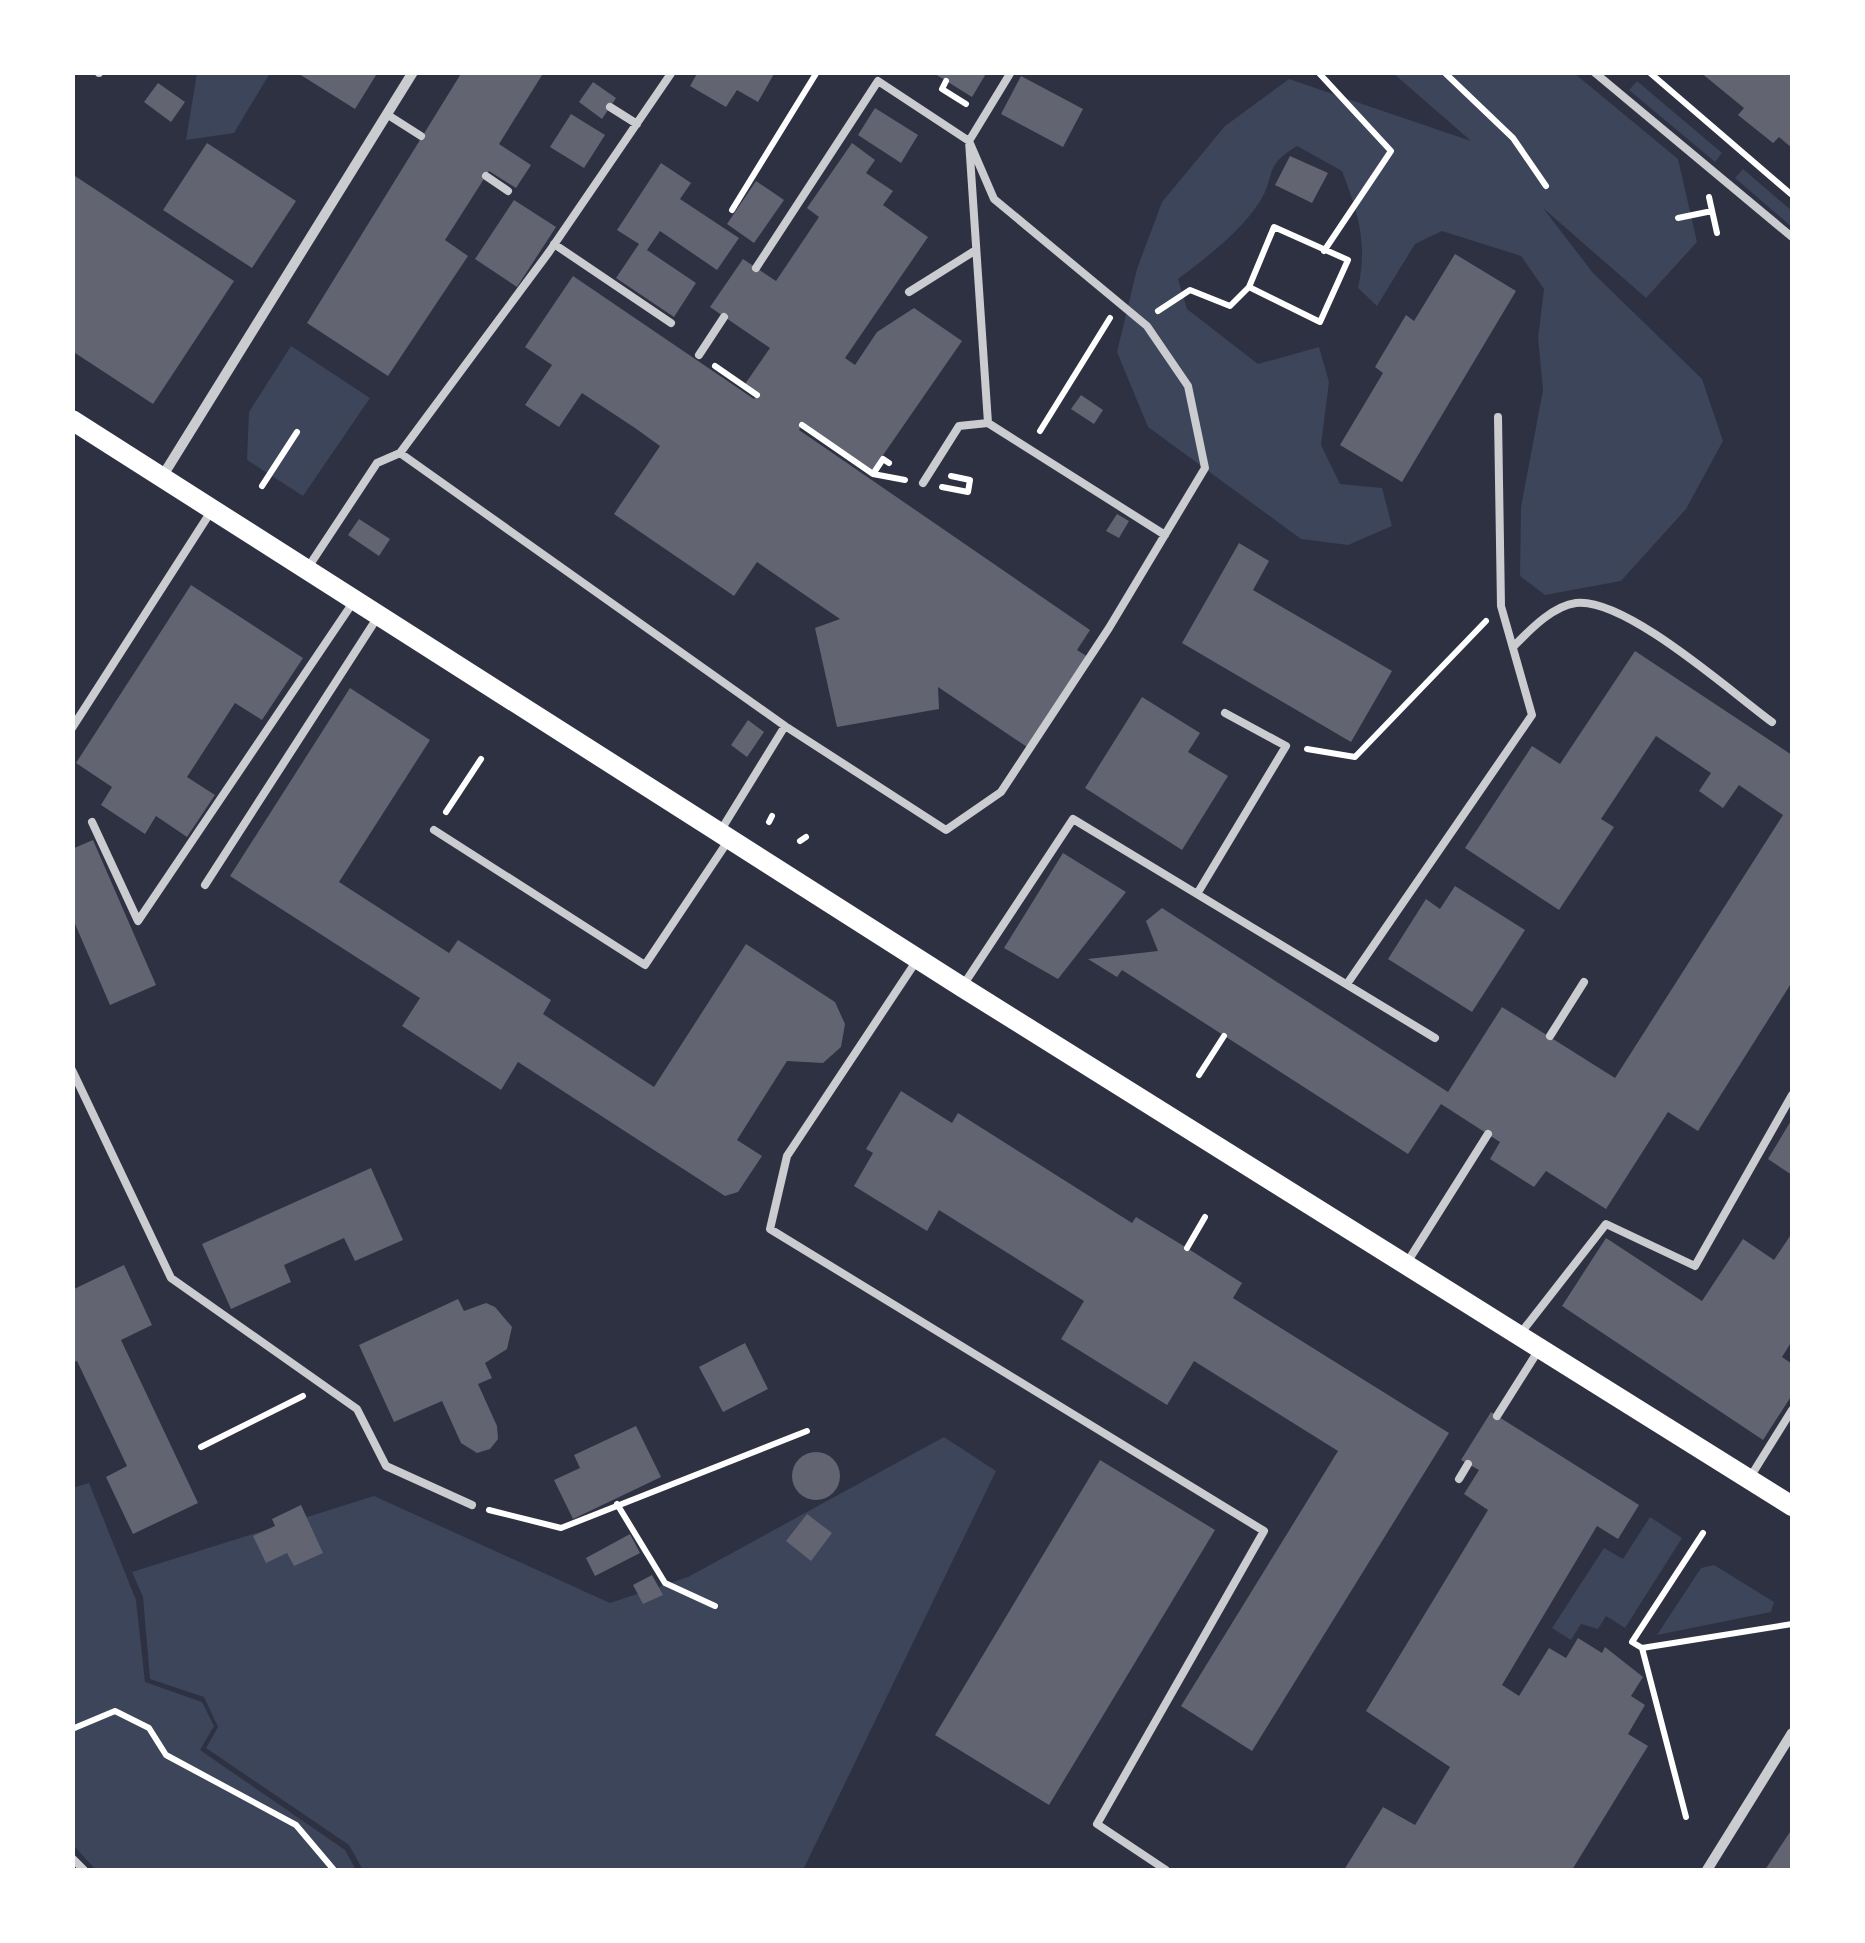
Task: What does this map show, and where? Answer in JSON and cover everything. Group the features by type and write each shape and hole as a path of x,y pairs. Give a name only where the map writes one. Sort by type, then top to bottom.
{"main road":[{"path":"72,420 962,988 1792,1506"}],"street":[{"path":"162,477 414,72"},
{"path":"1707,1870 1792,1733"}],"lane":[{"path":"307,569 376,463 400,453 554,244 672,72"},
{"path":"988,423 969,140 1011,72"},
{"path":"1594,72 1792,237"},
{"path":"400,453 785,726 946,830 1002,792 1205,468 1188,386 1147,326 994,199 969,140 878,81 756,268"},
{"path":"610,107 637,124"},
{"path":"388,115 421,136"},
{"path":"486,176 508,192"},
{"path":"554,244 671,322"},
{"path":"908,292 976,250"},
{"path":"698,355 724,316"},
{"path":"1347,984 1532,715 1501,606 1498,417"},
{"path":"923,484 959,426 988,423 1165,534"},
{"path":"72,728 212,509"},
{"path":"92,822 138,921 355,600"},
{"path":"1512,647 1541,621 1574,603 1612,607 1772,722"},
{"path":"206,884 379,615"},
{"path":"1197,894 1286,746 1225,713"},
{"path":"434,830 645,966 726,834 785,726"},
{"path":"962,988 1073,819 1436,1038"},
{"path":"918,959 787,1156 770,1229 1264,1531 1096,1824 1166,1870"},
{"path":"1550,1036 1584,982"},
{"path":"72,1070 171,1278 357,1409 386,1466 472,1505"},
{"path":"1517,1337 1606,1224 1695,1266 1792,1095"},
{"path":"1405,1266 1488,1134"},
{"path":"1497,1416 1538,1350"},
{"path":"1750,1479 1792,1410"},
{"path":"1458,1479 1468,1464"},
{"path":"72,1858 84,1870"}],"path":[{"path":"732,210 817,72"},
{"path":"1318,72 1392,152 1324,250"},
{"path":"1444,72 1512,138 1546,186"},
{"path":"1649,72 1792,194"},
{"path":"946,82 942,89 966,104"},
{"path":"1678,218 1712,211"},
{"path":"1147,326 1161,308 1190,290 1230,306 1250,287 1274,226 1348,260 1320,322 1250,287"},
{"path":"1028,448 1119,304"},
{"path":"802,425 877,475 883,460 888,463"},
{"path":"262,486 297,432"},
{"path":"1286,746 1355,757 1501,606"},
{"path":"434,830 482,759"},
{"path":"1199,1075 1224,1036"},
{"path":"1187,1248 1204,1217"},
{"path":"201,1447 322,1386"},
{"path":"472,1505 561,1528 807,1431"},
{"path":"618,1504 665,1583 716,1606"},
{"path":"1703,1533 1632,1642 1642,1648 1792,1624"},
{"path":"1642,1648 1686,1816"},
{"path":"72,1728 115,1711 149,1728 166,1755 296,1825 334,1870"}],"shaded area":[{"path":"197,72 270,73 234,133 186,140"},
{"path":"1393,73 1574,73 1678,159 1697,242 1646,298 1543,208 1593,273 1702,379 1723,441 1686,509 1621,581 1545,595 1520,576 1521,507 1543,390 1538,338 1544,289 1521,256 1442,231 1415,244 1377,306 1358,288 1360,228 1342,171 1297,146 1274,166 1259,203 1242,225 1178,279 1187,309 1258,364 1319,347 1329,382 1321,445 1340,484 1382,488 1392,526 1348,545 1301,539 1148,427 1117,352 1137,269 1162,202 1225,126 1289,79 1471,141"},
{"path":"1637,81 1722,153 1715,162 1629,90"},
{"path":"1743,169 1792,211 1792,227 1735,178"},
{"path":"291,346 370,398 303,496 247,460 249,412"},
{"path":"944,1437 996,1471 803,1870 363,1870 349,1845 206,1748 218,1727 204,1697 150,1679 143,1597 132,1572 374,1496 610,1603 688,1577"},
{"path":"89,1483 136,1600 145,1682 202,1702 214,1726 200,1750 345,1850 356,1870 96,1870 73,1845 72,1488"},
{"path":"1650,1517 1682,1538 1625,1628 1606,1616 1598,1629 1581,1624 1571,1640 1552,1628 1604,1548 1623,1559"},
{"path":"1714,1565 1774,1602 1771,1612 1657,1635 1701,1568"}],"building":[{"path":"296,72 378,72 355,109"},
{"path":"462,72 544,72 499,144 531,165 516,188 489,171 445,240 468,256 388,376 307,323"},
{"path":"698,72 775,72 758,102 737,90 726,107 690,86"},
{"path":"932,72 987,72 972,97"},
{"path":"1700,72 1792,72 1792,148 1779,137 1773,143 1738,115 1744,108"},
{"path":"1021,76 1083,109 1063,147 1001,114"},
{"path":"593,82 616,98 602,119 579,102"},
{"path":"158,83 185,102 171,122 144,102"},
{"path":"875,108 918,135 901,163 858,135"},
{"path":"571,114 605,135 584,168 550,147"},
{"path":"207,143 296,201 252,268 163,210"},
{"path":"852,143 875,160 866,173 893,191 883,205 928,237 845,358 855,365 877,332 914,308 962,341 872,471 803,423 799,430 1090,630 1077,650 1088,657 1027,747 938,687 939,709 837,727 815,628 840,619 757,562 734,596 614,514 660,446 635,428 582,393 559,427 525,405 552,365 525,347 573,276 754,399 758,393 745,384 770,348 710,307 743,259 776,281 819,217 807,208"},
{"path":"1290,156 1328,173 1312,203 1275,185"},
{"path":"661,163 691,183 680,199 739,238 717,270 660,231 647,250 696,283 674,317 616,278 639,244 617,230"},
{"path":"72,174 234,281 153,404 72,351"},
{"path":"756,181 784,200 754,243 727,224"},
{"path":"514,200 556,227 517,287 475,259"},
{"path":"1455,254 1516,291 1402,482 1340,445 1383,373 1375,367 1406,315 1414,321"},
{"path":"1081,395 1103,410 1094,424 1071,409"},
{"path":"1117,514 1129,521 1119,538 1106,531"},
{"path":"359,519 390,539 379,556 348,535"},
{"path":"1239,543 1269,561 1253,590 1392,671 1351,742 1182,643"},
{"path":"191,585 303,658 262,720 235,703 187,777 215,795 187,837 156,816 145,834 101,805 112,787 76,763"},
{"path":"1635,651 1792,755 1792,982 1698,1131 1668,1112 1606,1209 1546,1171 1534,1187 1490,1159 1500,1142 1441,1104 1408,1154 1122,970 1117,977 1088,959 1158,951 1146,921 1162,908 1448,1092 1502,1007 1615,1078 1783,815 1739,785 1723,808 1699,791 1711,773 1656,736 1601,819 1614,827 1559,910 1465,848 1532,746 1560,764"},
{"path":"350,688 430,740 339,882 449,953 458,940 505,970 551,1000 543,1014 654,1087 746,944 835,1002 845,1024 841,1047 823,1063 787,1061 737,1140 762,1156 738,1192 725,1196 518,1062 501,1090 402,1026 420,998 230,876"},
{"path":"1142,697 1200,733 1188,752 1228,776 1182,850 1085,788"},
{"path":"748,720 764,732 747,757 731,745"},
{"path":"93,840 156,985 110,1005 72,917 72,849"},
{"path":"1063,853 1126,892 1058,979 1004,948"},
{"path":"1455,886 1525,930 1472,1012 1388,959 1426,899 1440,909"},
{"path":"901,1091 952,1123 958,1113 1132,1223 1136,1217 1187,1248 1242,1283 1233,1298 1449,1433 1252,1751 1181,1706 1338,1451 1194,1361 1167,1405 1061,1339 1084,1301 939,1210 927,1231 854,1186 873,1153 866,1149"},
{"path":"1792,1119 1792,1175 1768,1159"},
{"path":"371,1168 403,1240 355,1261 344,1238 284,1265 291,1282 231,1309 202,1244"},
{"path":"1792,1233 1792,1341 1782,1357 1792,1364 1792,1395 1763,1440 1562,1306 1606,1238 1702,1301 1743,1239 1774,1260"},
{"path":"124,1265 152,1325 121,1340 198,1503 133,1534 106,1477 127,1466 77,1361 72,1363 72,1290"},
{"path":"458,1299 464,1311 486,1303 495,1307 512,1327 507,1349 485,1363 492,1378 478,1384 497,1426 498,1439 490,1449 477,1453 461,1443 442,1401 394,1422 359,1345"},
{"path":"745,1343 768,1389 723,1412 699,1367"},
{"path":"1491,1412 1639,1505 1618,1539 1597,1526 1502,1685 1519,1696 1549,1648 1566,1658 1578,1638 1602,1653 1605,1647 1643,1677 1631,1696 1645,1705 1628,1734 1648,1746 1572,1870 1344,1870 1383,1807 1415,1825 1450,1767 1366,1711 1488,1510 1464,1494 1479,1470 1461,1460"},
{"path":"636,1426 661,1477 573,1519 554,1480 580,1468 574,1455"},
{"path":"816,1452 833,1459 840,1476 833,1493 816,1500 799,1493 792,1476 799,1459"},
{"path":"1100,1460 1215,1530 1049,1805 935,1735"},
{"path":"301,1505 323,1553 294,1566 287,1553 266,1563 253,1536 275,1526 272,1519"},
{"path":"807,1514 832,1533 811,1561 786,1541"},
{"path":"630,1534 640,1553 595,1576 586,1558"},
{"path":"652,1575 663,1595 643,1604 633,1585"},
{"path":"1792,1829 1792,1870 1765,1870 1782,1844"}]}
